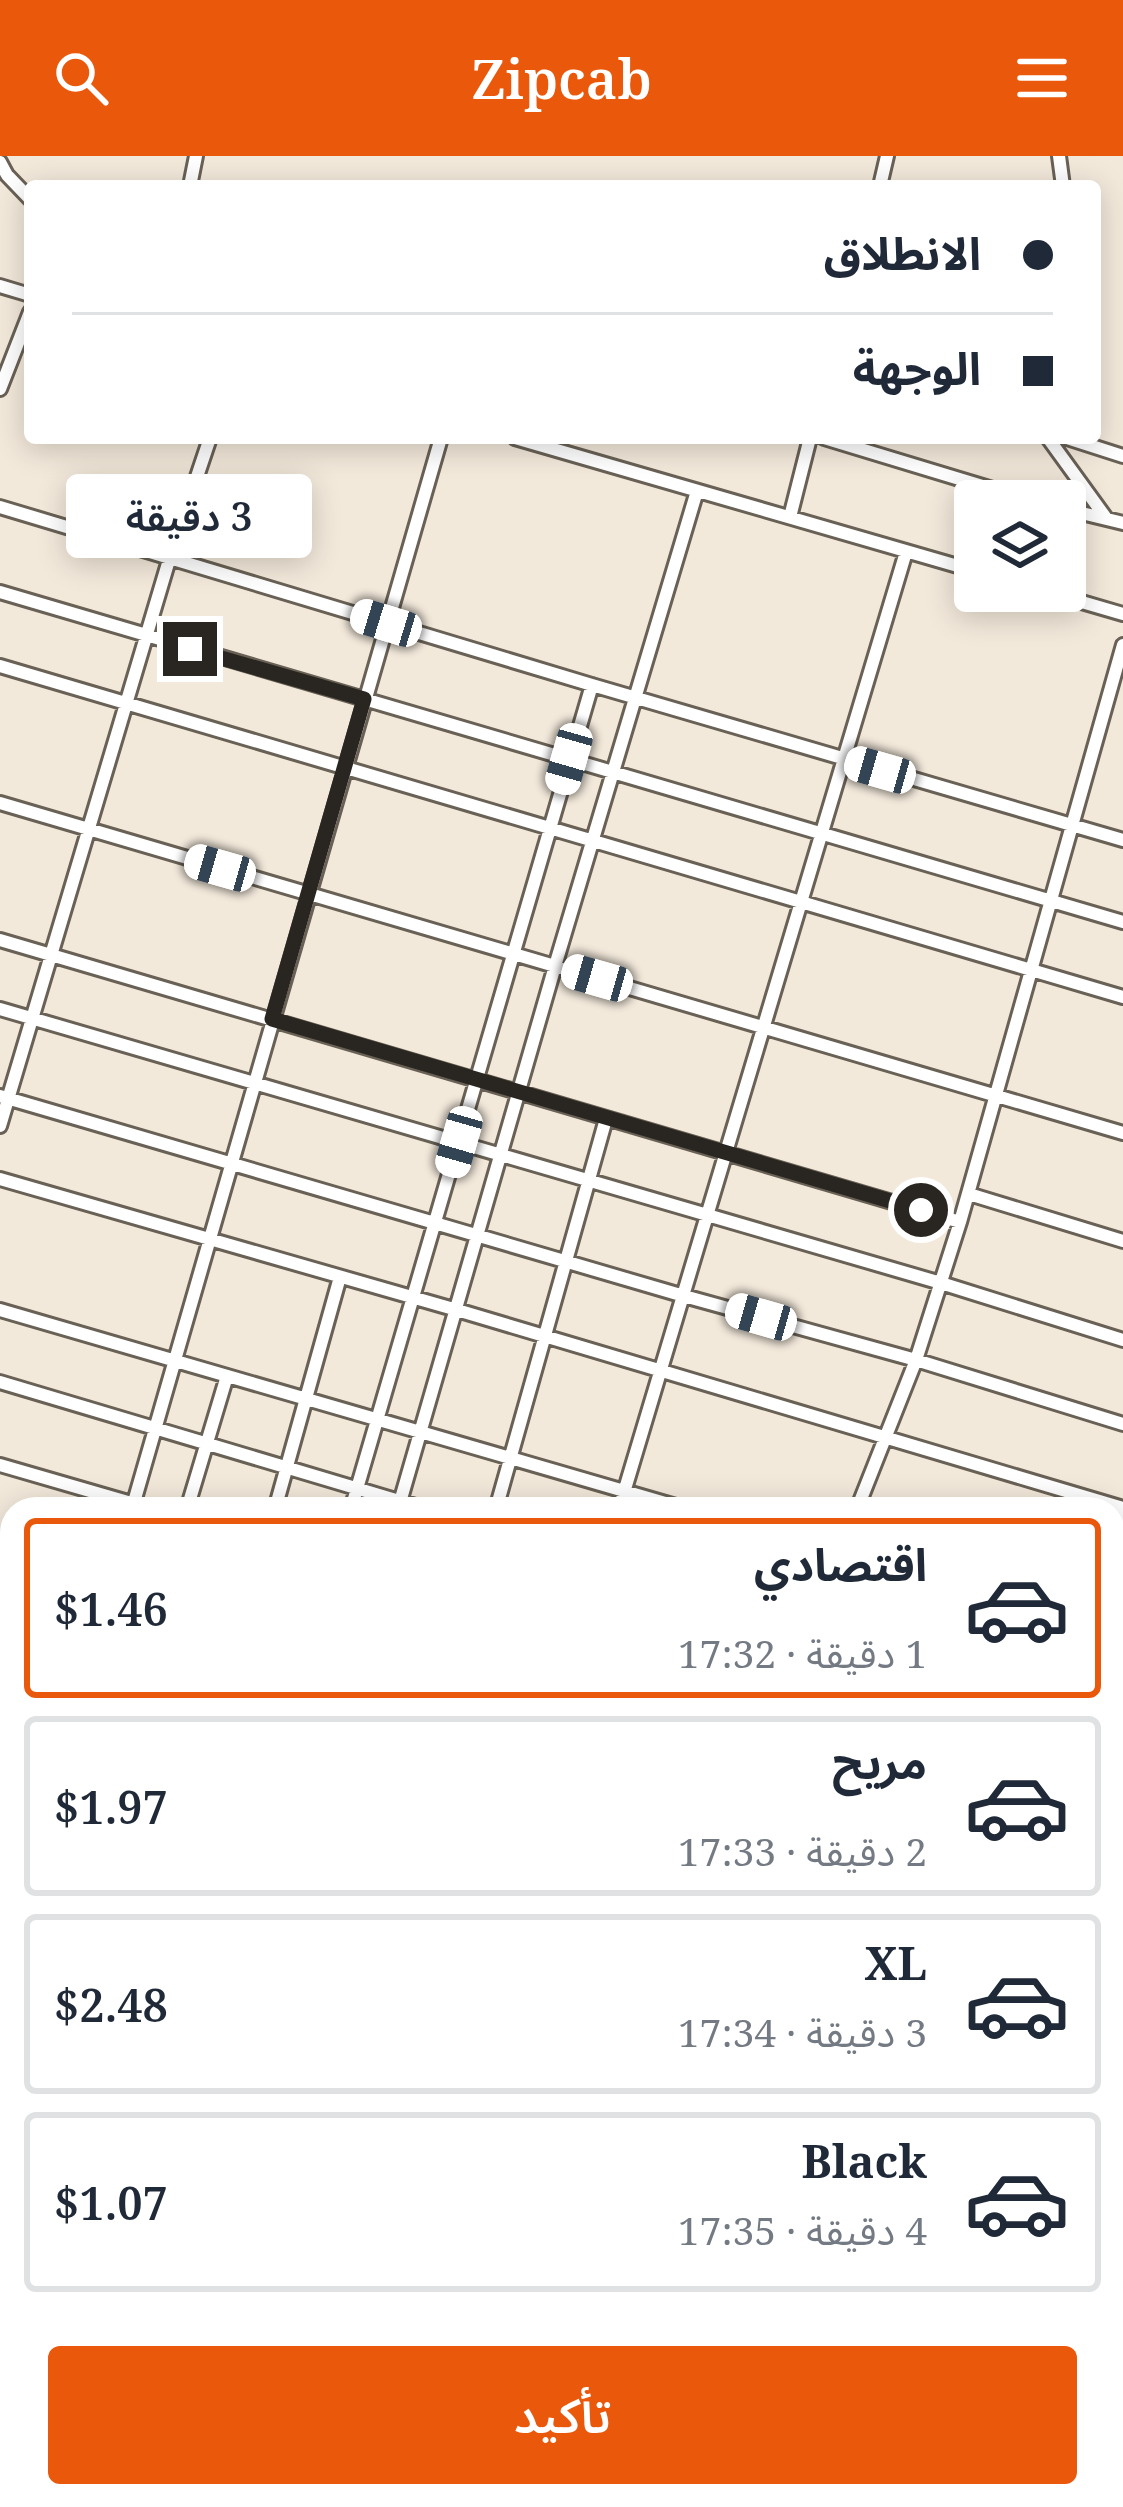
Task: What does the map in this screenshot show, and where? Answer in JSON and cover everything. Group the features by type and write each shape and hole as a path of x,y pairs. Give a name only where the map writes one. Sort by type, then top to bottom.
{"street":[{"path":"0,163 24,192"},
{"path":"1,384 24,326"},
{"path":"0,1126 4,1097 208,444"},
{"path":"135,1497 439,444"},
{"path":"536,444 954,565"},
{"path":"790,518 808,444"},
{"path":"844,444 963,480"},
{"path":"1052,444 1106,518"},
{"path":"1086,444 1123,456"},
{"path":"401,1497 697,491"},
{"path":"0,507 1123,840"},
{"path":"1086,514 1123,524"},
{"path":"622,1497 905,551"},
{"path":"0,592 1123,922"},
{"path":"1086,603 1123,614"},
{"path":"862,1497 916,1360 969,1194 1123,645"},
{"path":"0,666 1123,997"},
{"path":"355,1497 592,685"},
{"path":"0,803 1123,1133"},
{"path":"0,940 960,1222"},
{"path":"0,1009 941,1282 1123,1340"},
{"path":"4,1097 1123,1424"},
{"path":"500,1497 606,1119"},
{"path":"0,1178 1081,1497"},
{"path":"969,1194 1123,1240"},
{"path":"279,1497 340,1277"},
{"path":"0,1310 642,1497"},
{"path":"191,1497 227,1376"},
{"path":"0,1382 378,1497"},
{"path":"0,1465 103,1497"}],"route":[{"path":"190,649 364,699 272,1019 921,1210"}]}
